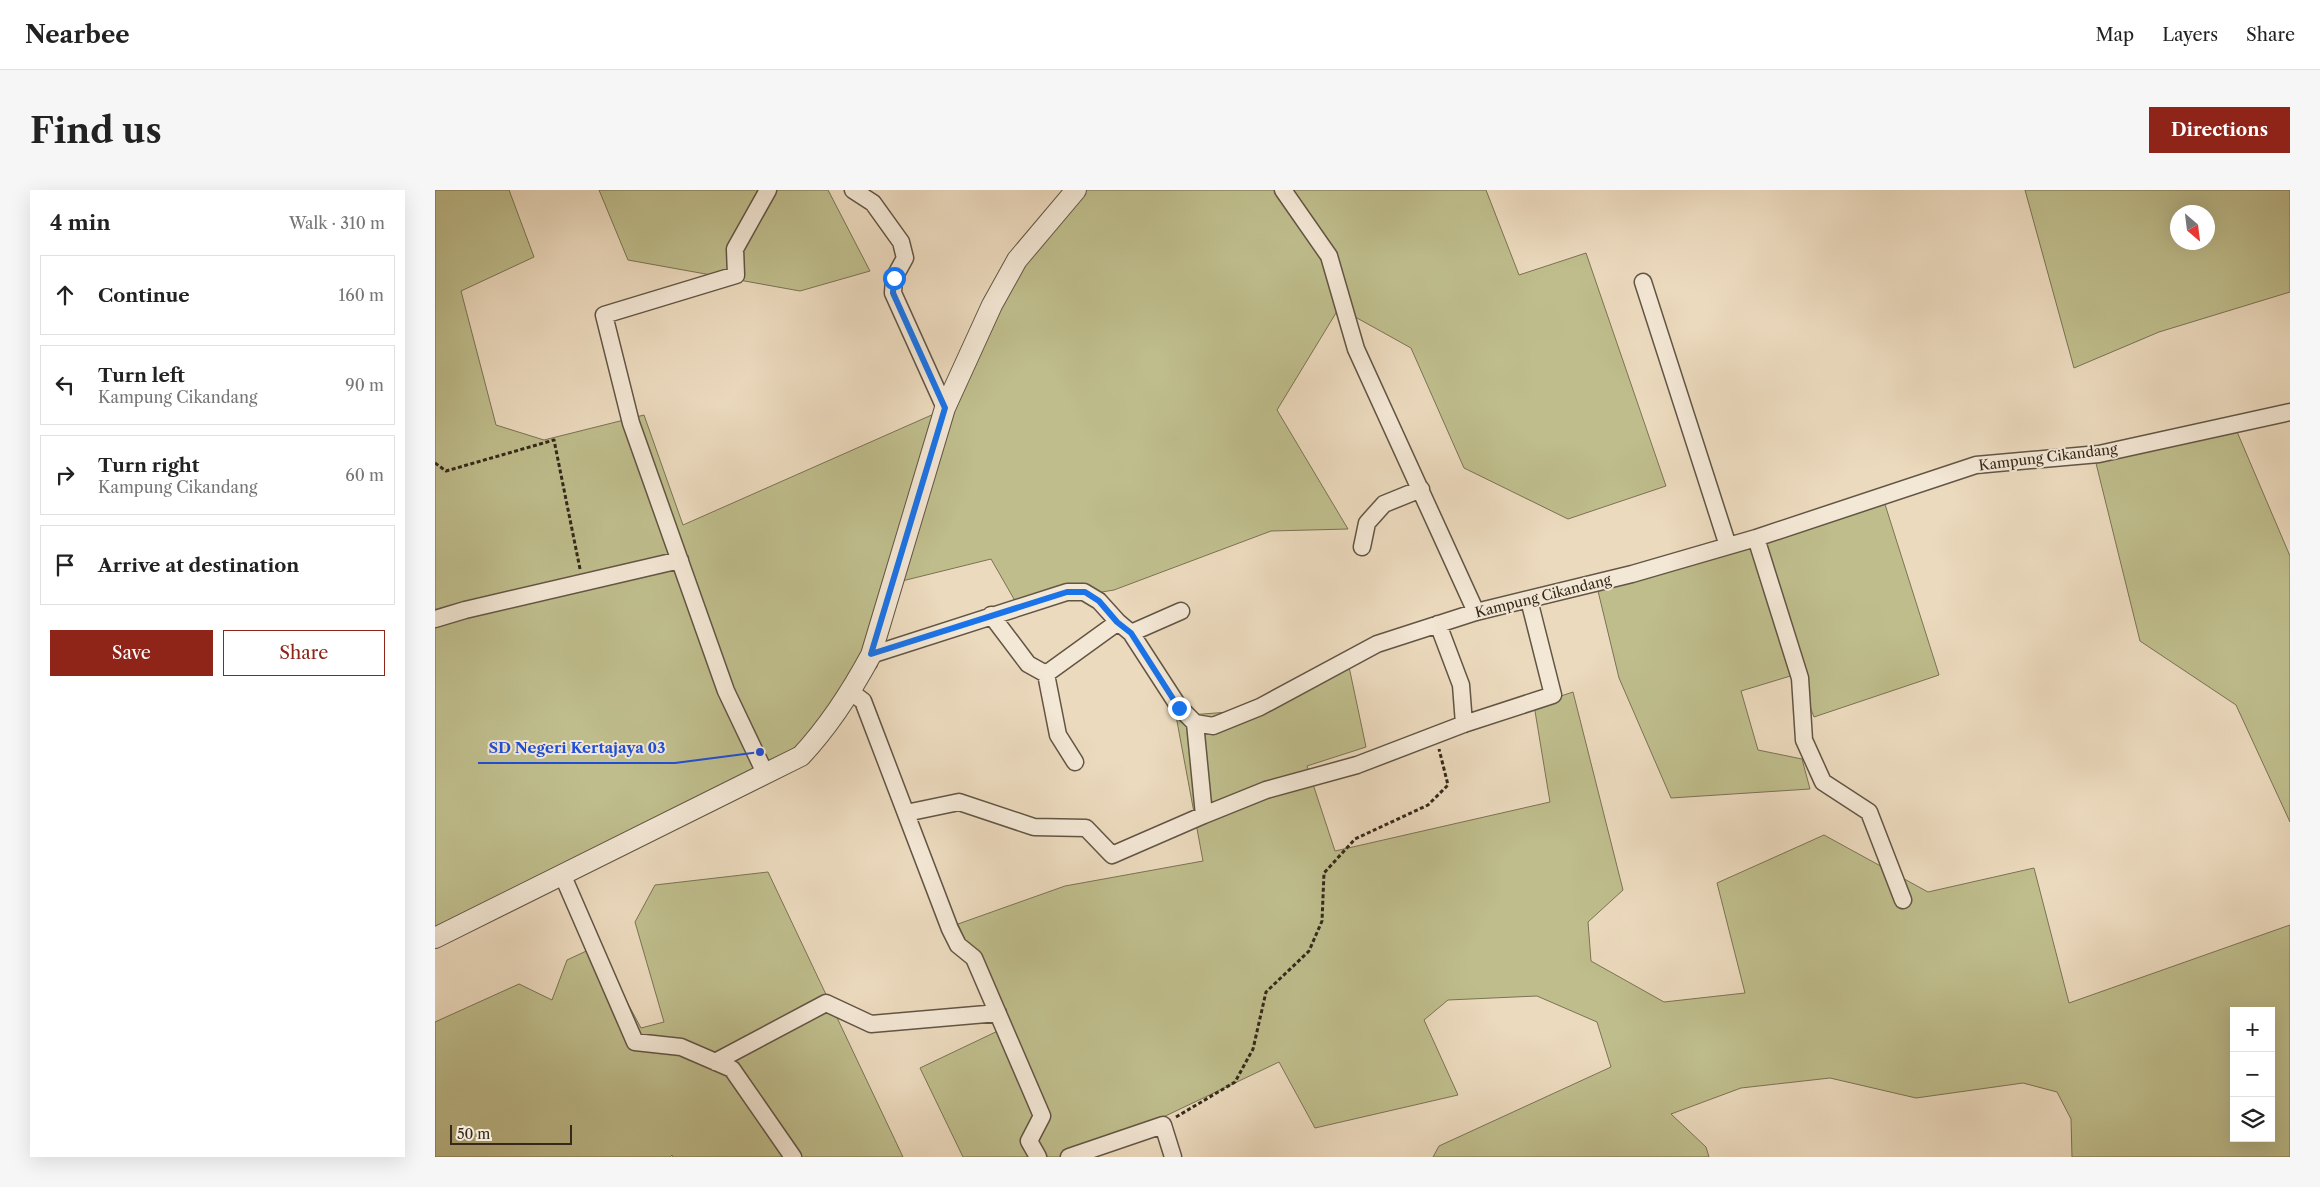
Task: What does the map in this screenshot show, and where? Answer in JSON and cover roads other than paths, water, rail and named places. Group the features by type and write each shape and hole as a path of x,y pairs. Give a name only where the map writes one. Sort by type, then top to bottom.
{"street":[{"path":"765,772 726,692 631,423 604,315 735,275 735,249 768,190"},
{"path":"853,190 873,203 901,242 905,258 894,278 893,293 945,408"},
{"path":"435,938 765,772 801,756 822,733 851,692 871,654 945,408 992,305 1017,260 1077,190"},
{"path":"1283,190 1329,256 1356,349 1476,612"},
{"path":"1643,282 1728,546"},
{"name":"Kampung Cikandang","path":"1195,723 1213,726 1260,707 1377,644 1476,612 1632,574 1756,538 1976,465 2099,454 2290,412"},
{"path":"1362,547 1367,524 1384,504 1421,489"},
{"path":"1756,538 1800,678 1803,740 1823,782 1869,812 1903,900"},
{"path":"435,619 465,610 680,560"},
{"path":"871,654 1067,592 1085,592 1099,601 1117,622 1131,633 1179,708 1195,723 1204,815"},
{"path":"905,813 959,802 1034,827 1086,828 1112,855 1266,790 1357,765 1435,734 1553,695 1529,600"},
{"path":"1131,633 1181,611"},
{"path":"991,615 1028,664 1046,674 1058,735 1075,762"},
{"path":"1046,674 1117,622"},
{"path":"1438,624 1461,685 1464,724"},
{"path":"851,692 863,701 950,929 958,945 974,958 1042,1116 1029,1141 1038,1157"},
{"path":"563,874 635,1042 681,1047 732,1070 793,1157"},
{"path":"715,1062 826,1003 871,1024 998,1013"},
{"path":"1069,1157 1163,1125 1173,1157"}],"place":[{"name":"SD Negeri Kertajaya 03","path":"760,752"}]}
